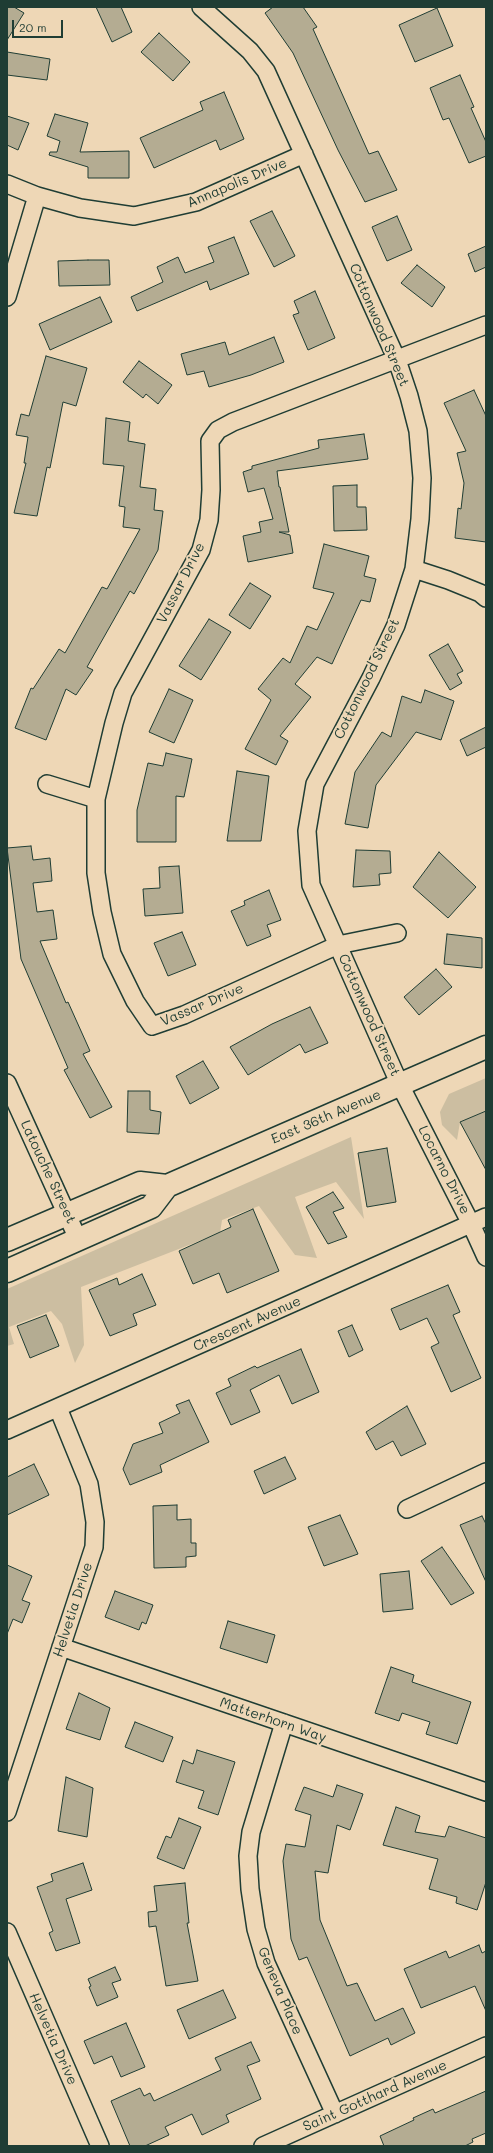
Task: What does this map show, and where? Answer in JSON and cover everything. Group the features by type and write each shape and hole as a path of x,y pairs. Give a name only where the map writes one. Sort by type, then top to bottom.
{"main road":[{"name":"East 36th Avenue","path":"7,1271 151,1207 167,1186 486,1047"},
{"name":"East 36th Avenue","path":"7,1240 140,1183 167,1186"}],"street":[{"name":"Cottonwood Street","path":"201,7 250,51 266,71 397,360 409,396 418,431 422,478 420,519 414,569 396,625 371,678 315,784 307,831 311,885 400,1085"},
{"name":"Annapolis Drive","path":"7,184 37,196 80,208 134,216 196,202 304,154"},
{"path":"7,297 37,196"},
{"name":"Vassar Drive","path":"338,945 184,1015 152,1026 135,1001 112,954 102,912 96,873 96,799 114,723 123,693 200,550 209,520 211,490 210,441 218,430 233,422 486,325"},
{"path":"414,569 448,580 480,593 486,598"},
{"path":"47,784 96,799"},
{"name":"Cottonwood Street","path":"338,945 397,933"},
{"name":"Latouche Street","path":"7,1083 78,1239"},
{"name":"Locarno Drive","path":"400,1085 479,1220 486,1257"},
{"name":"Crescent Avenue","path":"7,1430 479,1220"},
{"name":"Helvetia Drive","path":"7,1812 94,1547 95,1522 89,1484 58,1408"},
{"path":"407,1509 486,1472"},
{"name":"Matterhorn Way","path":"61,1647 486,1792"},
{"name":"Geneva Place","path":"284,1723 251,1832 248,1856 250,1890 256,1929 266,1963 334,2114"},
{"name":"Helvetia Drive","path":"7,1932 100,2146"},
{"name":"Saint Gotthard Avenue","path":"264,2146 486,2046"}],"shaded area":[{"path":"486,1078 486,1111 460,1122 457,1140 442,1125 440,1112 449,1094"},
{"path":"351,1137 364,1219 336,1182 295,1197 317,1258 295,1255 259,1206 222,1220 220,1233 81,1287 84,1345 75,1363 62,1324 51,1311 9,1327 14,1344 7,1346 7,1289"}],"building":[{"path":"7,7 14,7 24,13 7,40"},
{"path":"96,7 121,7 132,32 112,42"},
{"path":"273,7 303,7 317,27 313,29 369,154 378,151 397,190 365,202 338,150 293,53 265,13"},
{"path":"437,8 453,46 415,62 399,25"},
{"path":"159,33 190,62 173,81 141,52"},
{"path":"7,52 50,59 47,80 7,75"},
{"path":"460,75 474,107 471,108 486,142 486,156 469,163 449,118 443,120 430,88"},
{"path":"224,92 244,139 220,150 216,140 154,168 140,138 203,110 200,102"},
{"path":"55,114 88,123 80,152 129,151 129,178 88,178 88,167 49,155 50,152 57,152 60,141 47,136"},
{"path":"7,116 29,123 18,150 7,145"},
{"path":"272,211 295,256 274,267 250,221"},
{"path":"397,216 412,250 387,261 372,227"},
{"path":"234,237 249,274 210,290 207,281 137,311 131,297 163,282 157,267 178,257 185,273 214,262 208,247"},
{"path":"486,246 486,267 475,272 468,254"},
{"path":"109,260 110,285 59,286 58,261"},
{"path":"417,265 445,287 432,307 401,283"},
{"path":"315,291 335,338 308,350 293,315 299,313 294,301"},
{"path":"100,297 112,322 50,350 39,324"},
{"path":"274,337 284,362 251,375 209,387 204,371 187,375 181,354 225,342 229,355"},
{"path":"46,356 87,368 76,406 63,402 50,468 47,467 37,516 14,513 26,463 24,463 28,437 16,435 21,414 29,416"},
{"path":"139,361 172,385 158,404 146,394 143,398 123,382"},
{"path":"474,390 486,416 486,542 455,538 458,508 461,509 464,483 457,453 466,451 444,403"},
{"path":"106,418 130,422 128,441 145,444 140,487 156,489 154,510 163,511 158,550 134,594 130,591 87,667 93,670 76,695 66,689 46,740 15,728 31,688 33,689 59,649 65,653 102,587 107,589 140,529 123,527 125,507 119,506 124,466 103,464"},
{"path":"364,434 368,459 277,471 289,532 279,532 290,535 293,553 248,562 243,536 261,532 259,522 273,519 264,488 248,492 243,472 252,469 252,466 319,448 318,440"},
{"path":"357,485 357,507 366,507 367,530 334,531 333,486"},
{"path":"324,544 369,556 364,576 376,579 370,602 361,600 332,664 317,657 295,684 311,697 280,736 288,741 276,765 245,749 271,700 258,689 283,658 290,663 307,626 317,630 334,593 313,588"},
{"path":"250,583 271,596 250,629 229,615"},
{"path":"209,619 231,632 201,680 179,666"},
{"path":"448,644 463,671 457,674 462,683 450,690 429,655"},
{"path":"169,689 193,700 174,743 149,732"},
{"path":"425,690 454,701 441,740 416,732 376,785 368,828 345,824 355,772 382,732 391,737 402,696 421,703"},
{"path":"486,727 486,747 467,756 460,740"},
{"path":"166,753 192,759 184,797 176,796 176,842 137,842 137,810 148,763 163,766"},
{"path":"237,771 269,776 261,841 227,841"},
{"path":"31,846 33,860 50,858 52,881 33,883 37,912 53,910 57,939 40,941 66,1003 68,1002 90,1051 83,1054 112,1107 90,1118 64,1070 68,1068 21,959 7,848"},
{"path":"356,850 390,851 391,873 379,874 380,885 353,887"},
{"path":"439,852 476,887 448,918 413,887"},
{"path":"179,866 183,913 145,916 143,889 160,888 159,867"},
{"path":"269,890 281,920 267,925 271,936 247,946 231,911 245,905 244,901"},
{"path":"182,932 196,965 168,976 154,943"},
{"path":"447,934 482,938 482,968 444,964"},
{"path":"436,969 452,987 419,1015 404,997"},
{"path":"310,1007 328,1043 305,1053 300,1044 248,1075 230,1047 272,1024"},
{"path":"203,1061 219,1088 190,1104 176,1076"},
{"path":"128,1091 150,1091 150,1110 161,1112 159,1134 127,1132"},
{"path":"486,1111 486,1170 460,1122"},
{"path":"387,1148 396,1202 367,1207 358,1153"},
{"path":"333,1192 344,1208 333,1212 347,1237 328,1244 306,1207"},
{"path":"253,1209 279,1271 227,1293 219,1273 193,1284 179,1251 231,1227 228,1220"},
{"path":"142,1274 156,1305 133,1314 137,1325 110,1336 89,1290 117,1278 119,1285"},
{"path":"448,1285 460,1312 453,1315 481,1378 451,1392 431,1347 439,1343 427,1318 400,1330 391,1309"},
{"path":"46,1315 59,1346 30,1358 17,1326"},
{"path":"352,1325 363,1350 349,1357 338,1331"},
{"path":"301,1349 319,1392 292,1404 279,1375 250,1390 260,1412 231,1425 216,1393 231,1386 228,1379 255,1366 257,1368"},
{"path":"189,1400 209,1442 160,1465 162,1472 130,1485 123,1469 133,1444 163,1433 159,1423 180,1413 176,1405"},
{"path":"407,1406 426,1444 401,1456 393,1441 376,1450 366,1432"},
{"path":"285,1457 296,1479 264,1494 254,1471"},
{"path":"34,1464 49,1495 7,1515 7,1477"},
{"path":"177,1505 177,1520 191,1519 191,1543 196,1543 196,1556 186,1557 186,1567 154,1568 153,1506"},
{"path":"340,1515 358,1554 324,1566 308,1527"},
{"path":"482,1516 486,1524 486,1582 460,1525"},
{"path":"442,1547 474,1593 451,1605 421,1561"},
{"path":"7,1565 32,1576 22,1600 30,1603 22,1623 13,1619 7,1634"},
{"path":"409,1571 413,1609 383,1612 380,1574"},
{"path":"115,1591 153,1605 146,1624 142,1622 139,1630 105,1617"},
{"path":"228,1621 275,1635 267,1663 220,1648"},
{"path":"391,1667 414,1675 412,1682 471,1702 457,1744 426,1734 430,1722 402,1713 399,1721 375,1713"},
{"path":"79,1693 110,1708 100,1740 66,1729"},
{"path":"135,1722 173,1737 163,1762 125,1747"},
{"path":"197,1750 235,1762 218,1815 198,1808 204,1791 176,1782 183,1760 193,1764"},
{"path":"66,1777 93,1788 87,1837 58,1831"},
{"path":"337,1785 363,1794 350,1830 337,1825 328,1873 315,1871 320,1920 347,1986 357,1983 375,2021 403,2008 415,2033 391,2045 388,2038 350,2056 307,1957 299,1960 291,1939 283,1861 286,1844 305,1847 311,1815 295,1810 304,1787 333,1797"},
{"path":"396,1807 420,1816 415,1832 445,1837 449,1826 486,1838 486,1882 477,1910 456,1903 457,1897 429,1889 438,1859 383,1845"},
{"path":"179,1818 201,1827 184,1869 157,1858 166,1836 171,1838"},
{"path":"83,1863 92,1890 66,1899 80,1943 56,1951 49,1933 53,1931 37,1887 53,1881 51,1874"},
{"path":"185,1883 189,1923 187,1923 198,1981 166,1986 156,1926 149,1927 148,1912 157,1911 154,1886"},
{"path":"479,1945 482,1953 486,1951 486,2011 475,1986 421,2008 404,1969 446,1951 449,1958"},
{"path":"115,1967 121,1980 112,1983 118,1997 97,2006 89,1987 91,1986 88,1979"},
{"path":"223,1990 236,2018 189,2039 177,2010"},
{"path":"126,2023 145,2067 121,2077 112,2056 94,2064 84,2041"},
{"path":"251,2042 260,2061 247,2066 261,2099 226,2115 229,2122 202,2135 192,2114 165,2127 169,2135 145,2146 130,2146 111,2101 140,2088 144,2096 150,2093 154,2101 221,2070 215,2058"},
{"path":"486,2091 486,2133 472,2139 473,2142 465,2146 384,2146 380,2136 414,2120 413,2118 433,2109 435,2113"}]}
